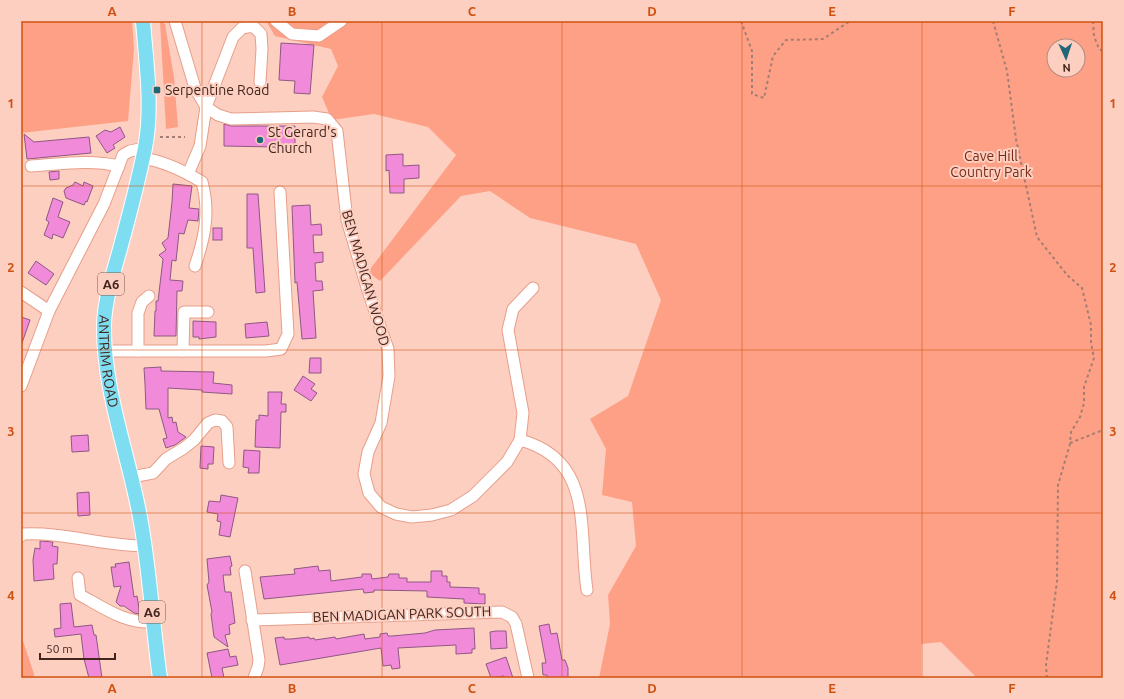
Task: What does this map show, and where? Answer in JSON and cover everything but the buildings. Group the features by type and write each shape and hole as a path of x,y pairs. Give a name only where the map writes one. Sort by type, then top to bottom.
{"main road":[{"name":"ANTRIM ROAD","path":"143,21 148,98 144,153 108,297 104,323 105,352 109,388 131,477 145,546 160,678"}],"street":[{"path":"175,21 195,88 206,107"},
{"path":"276,21 292,34 318,36 341,21"},
{"path":"188,174 200,146 206,107 233,37 242,28 253,26 261,34 262,49 260,82"},
{"name":"BEN MADIGAN WOOD","path":"206,107 218,115 231,119 313,117 327,119 337,130 347,220 368,291 388,349 389,376 381,422 368,452 364,474 369,493 381,507 396,514 412,517 432,515 451,510 474,496 507,462 520,440 523,413 508,330 513,309 533,288"},
{"path":"21,386 49,311 93,227 123,155 130,151 144,153 151,159 188,174 202,182 206,196 207,213 204,240 195,266"},
{"path":"31,166 87,162 106,163 119,166"},
{"path":"105,352 266,352 281,350 288,334 280,192"},
{"path":"21,292 49,311"},
{"path":"138,351 138,313 142,302 149,296"},
{"path":"183,351 184,312 208,312"},
{"path":"131,477 154,473 166,459 184,448 194,440 208,423 215,420 222,421 227,426 230,463"},
{"path":"520,440 537,445 553,455 565,467 572,479 579,500 587,590"},
{"path":"21,536 23,534 46,533 124,546 145,546"},
{"path":"245,572 259,660 254,678"},
{"path":"78,578 80,595 126,619 141,623 153,622"},
{"name":"BEN MADIGAN PARK SOUTH","path":"252,620 502,612 512,617 516,624 528,678"}],"path":[{"path":"741,21 752,51 752,94 764,98 773,56 786,40 823,39 850,21"},
{"path":"993,21 1007,71 1016,139 1037,237 1068,275 1082,288 1091,325 1091,343 1094,358 1084,387 1084,403 1080,417 1071,432 1070,443 1058,485 1057,581 1046,665 1047,678"},
{"path":"1093,21 1094,36 1099,49 1103,51"},
{"path":"160,138 185,137"},
{"path":"1070,443 1103,430"}],"green space":[{"path":"21,21 132,21 134,49 128,121 21,133"},
{"path":"160,21 165,24 174,77 178,127 166,129"},
{"name":"Cave Hill Country Park","path":"266,21 1103,21 1103,678 977,678 941,642 921,644 921,678 599,678 610,624 608,595 636,546 632,502 602,495 606,449 590,419 628,396 661,300 636,244 530,218 490,191 461,196 380,281 368,272 456,155 428,127 374,114 332,120 322,97 338,66 331,49 275,36"},
{"path":"21,635 34,674 34,678 21,678"}],"place":[{"name":"Serpentine Road","path":"157,90"},
{"name":"St Gerard's Church","path":"260,140"}]}
